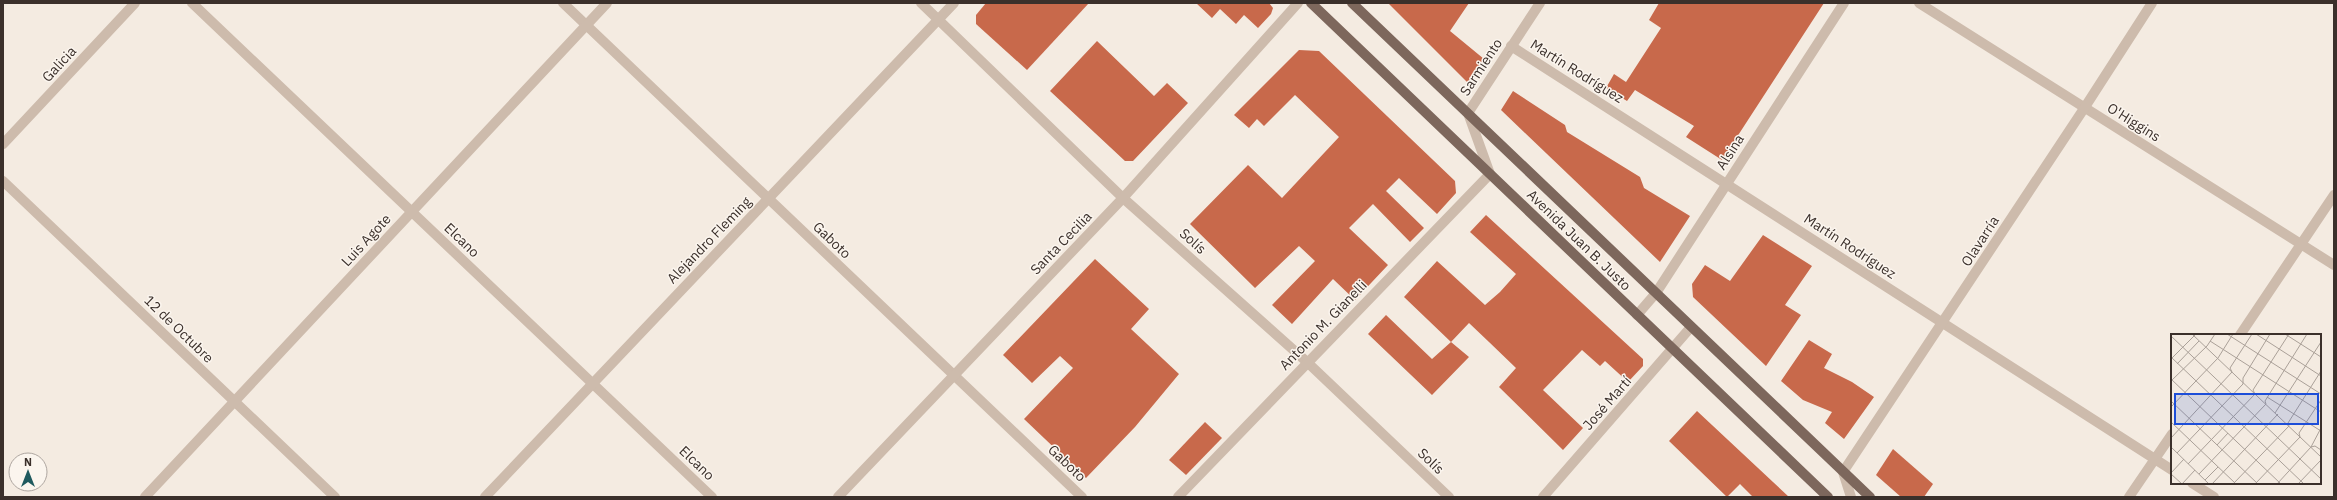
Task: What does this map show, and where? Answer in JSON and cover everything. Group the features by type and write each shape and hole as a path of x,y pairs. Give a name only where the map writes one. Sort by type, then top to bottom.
{"main road":[{"name":"Avenida Juan B. Justo","path":"1311,3 1828,497"},
{"name":"Avenida Juan B. Justo","path":"1352,3 1870,497"}],"street":[{"name":"Galicia","path":"3,144 135,3"},
{"name":"Elcano","path":"192,3 712,497"},
{"name":"Gaboto","path":"563,3 1082,497"},
{"name":"Luis Agote","path":"145,497 607,3"},
{"name":"Solís","path":"921,3 1123,198 1308,362 1449,497"},
{"name":"Alejandro Fleming","path":"485,497 954,3"},
{"name":"Santa Cecilia","path":"838,497 1123,198 1298,3"},
{"name":"Sarmiento","path":"1490,174 1468,113 1540,3"},
{"name":"Alsina","path":"1637,315 1656,293 1844,3"},
{"name":"O'Higgins","path":"1919,3 2086,107 2334,265"},
{"name":"Olavarría","path":"1843,472 2086,107 2152,3"},
{"name":"Martín Rodríguez","path":"1511,46 1727,183 2171,469"},
{"name":"Antonio M. Gianelli","path":"1178,497 1490,174"},
{"name":"12 de Octubre","path":"3,181 335,497"},
{"path":"2241,334 2302,245 2334,195"},
{"name":"José Martí","path":"1543,497 1691,327"},
{"path":"2129,497 2171,435"},
{"path":"1843,472 1851,497"},
{"path":"2194,484 2214,497"}],"building":[{"path":"986,3 1089,3 1027,70 976,24 976,15"},
{"path":"1196,3 1269,3 1273,8 1271,14 1258,28 1244,15 1236,24 1220,9 1212,18"},
{"path":"1388,3 1469,3 1450,31 1484,59 1468,83"},
{"path":"1659,3 1824,3 1722,160 1686,137 1694,126 1635,90 1627,101 1606,88 1614,74 1626,82 1661,28 1649,20"},
{"path":"1097,41 1154,96 1167,83 1188,103 1133,161 1125,161 1050,91"},
{"path":"1299,50 1319,51 1455,181 1456,193 1437,214 1399,178 1386,191 1424,228 1410,242 1373,204 1349,228 1388,265 1355,300 1333,279 1292,324 1272,305 1315,261 1299,246 1255,288 1190,224 1248,165 1282,198 1339,137 1295,95 1264,126 1257,119 1249,128 1234,115"},
{"path":"1513,91 1565,125 1567,132 1640,177 1644,188 1690,216 1660,262 1501,110"},
{"path":"1486,215 1643,359 1643,366 1628,382 1605,361 1600,366 1582,350 1543,390 1583,428 1563,450 1499,387 1516,368 1489,342 1469,323 1451,342 1404,297 1437,261 1485,305 1500,292 1516,274 1470,232"},
{"path":"1763,235 1812,266 1785,305 1801,315 1766,366 1693,297 1692,284 1705,265 1730,281"},
{"path":"1095,259 1149,309 1131,329 1179,374 1135,427 1086,478 1024,419 1073,368 1060,356 1032,383 1003,355"},
{"path":"1386,315 1432,359 1451,342 1469,357 1432,395 1368,334"},
{"path":"1809,340 1832,354 1824,368 1852,382 1874,397 1844,439 1825,423 1832,412 1803,400 1781,381"},
{"path":"1697,411 1789,497 1753,497 1740,484 1727,497 1669,441"},
{"path":"1205,422 1222,438 1186,475 1169,460"},
{"path":"1893,449 1933,484 1924,497 1901,497 1876,475"}]}
